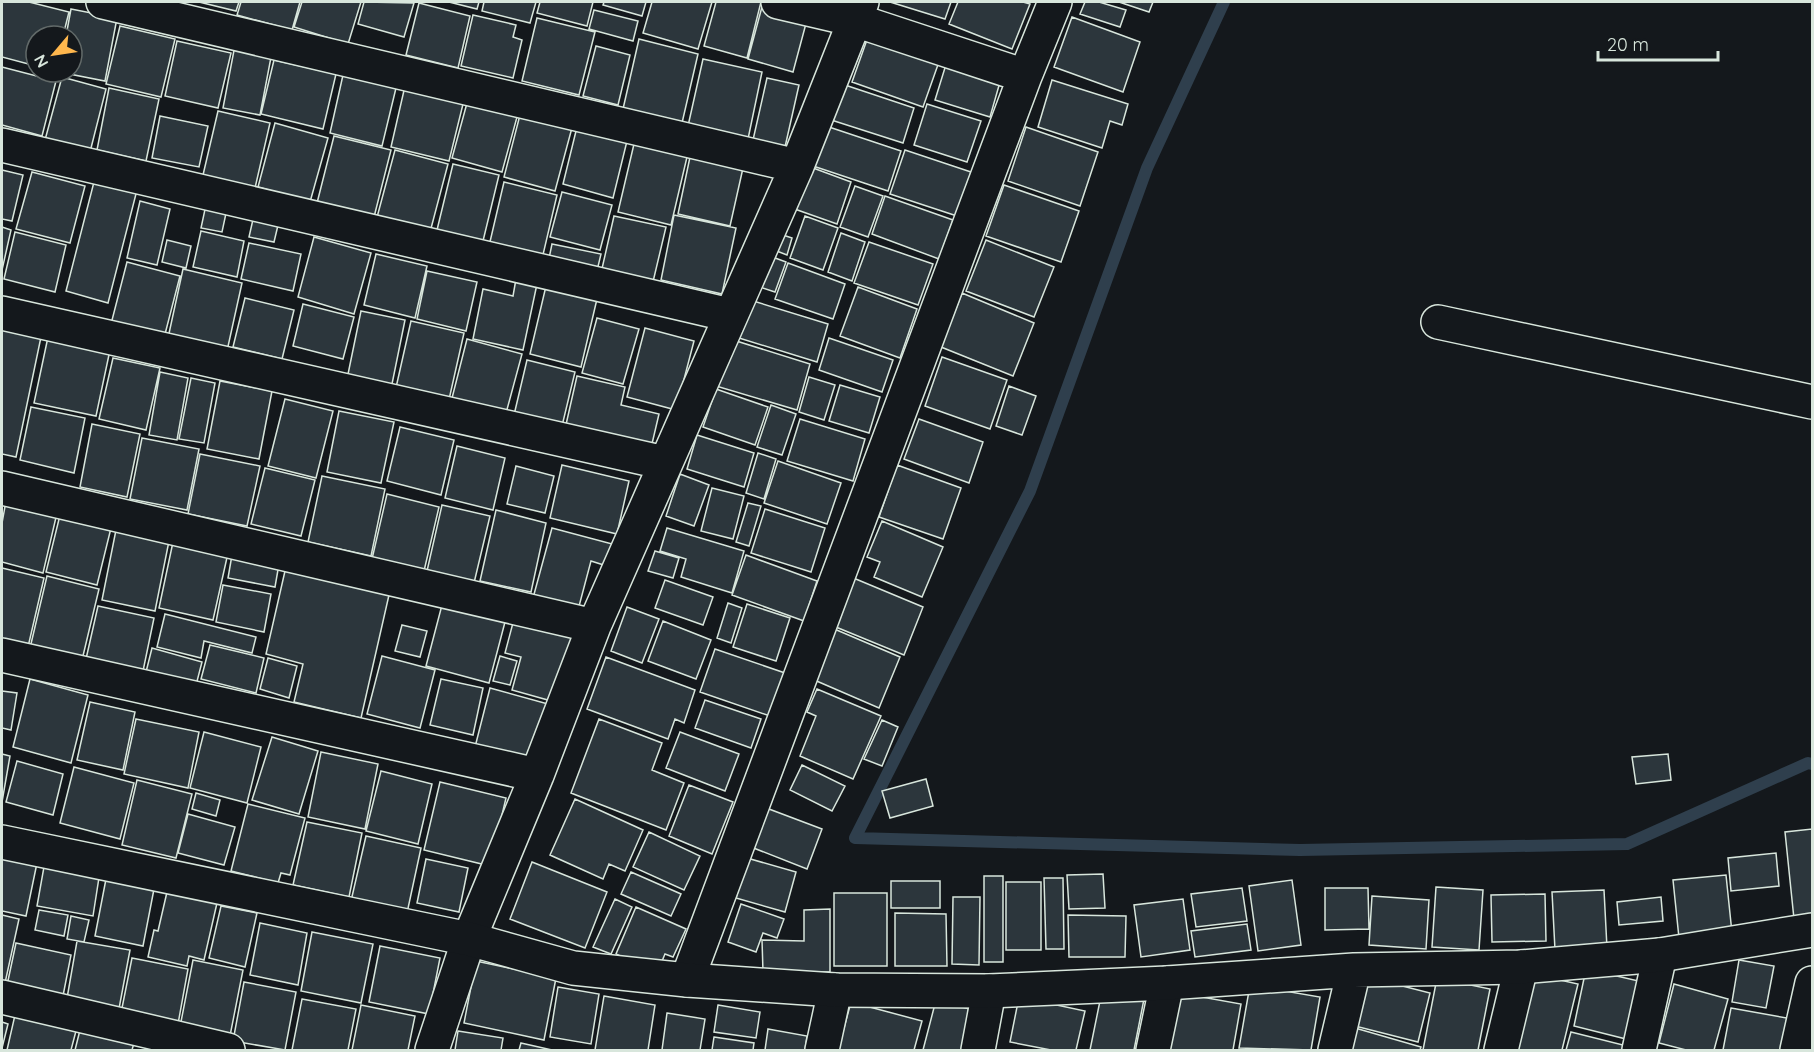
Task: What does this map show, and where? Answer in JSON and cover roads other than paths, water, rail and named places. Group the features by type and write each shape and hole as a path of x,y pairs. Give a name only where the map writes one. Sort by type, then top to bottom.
{"street":[{"path":"103,2 797,166"},
{"path":"778,2 859,11 1025,76"},
{"path":"687,980 1025,76 1055,2"},
{"path":"432,1050 469,939 537,775 594,626 797,166 859,11"},
{"path":"2,145 730,315"},
{"path":"2,313 665,464"},
{"path":"1438,322 1812,402"},
{"path":"2,488 594,626"},
{"path":"2,655 537,775"},
{"path":"2,842 469,939 573,968 687,980 835,990 989,991 1167,983 1354,970 1521,967 1660,955 1812,930"},
{"path":"1639,1050 1660,955"},
{"path":"1501,1050 1521,967"},
{"path":"1335,1050 1354,970"},
{"path":"1153,1050 1167,983"},
{"path":"1797,1050 1812,983"},
{"path":"822,1050 835,990"},
{"path":"978,1050 989,991"},
{"path":"2,998 228,1050"}],"waterway":[{"path":"1224,2 1147,168 1030,491 855,838 1300,850 1627,844 1808,763 1812,764"}]}
